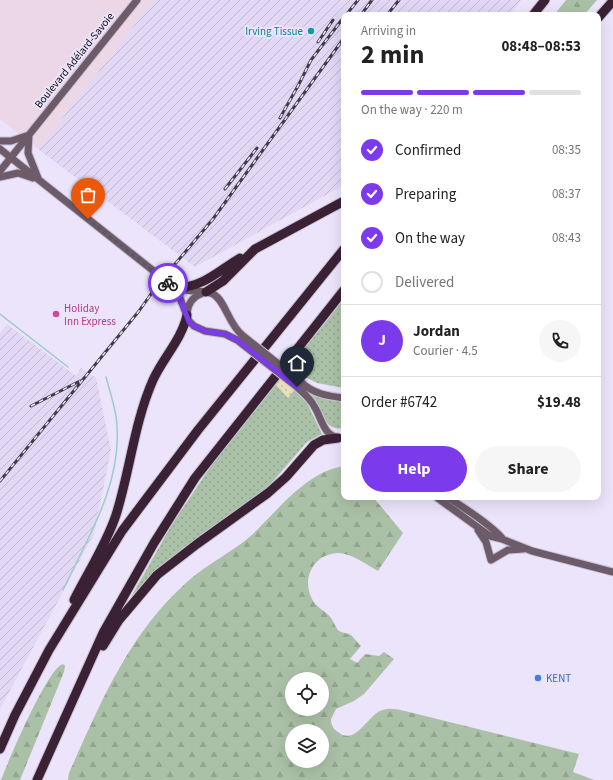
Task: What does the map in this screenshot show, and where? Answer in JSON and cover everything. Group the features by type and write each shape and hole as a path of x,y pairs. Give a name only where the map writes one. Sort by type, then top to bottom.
{"highway":[{"path":"535,12 545,0"},
{"path":"601,15 613,1"},
{"path":"174,286 192,287 204,282 255,249 341,203"},
{"path":"206,292 223,281 255,249"},
{"path":"49,650 122,531 198,430 341,253"},
{"path":"37,780 60,725 103,633 154,543 195,478 341,294"},
{"path":"0,750 15,715 111,527 149,391 159,368 183,328 187,315"},
{"path":"60,725 110,634 128,608 154,579 197,544 268,493 286,478 314,445 323,440 341,438"}],"main road":[{"name":"Boulevard Adélard-Savoie","path":"0,171 13,160 29,135 137,0"},
{"path":"0,141 11,141 29,135 28,153 39,180"},
{"path":"0,149 174,286 187,291 206,292 217,297 225,308 239,337 299,384 321,394 341,397"},
{"path":"0,176 18,173 39,180"},
{"path":"174,286 189,322 198,329 239,337"},
{"path":"187,315 189,303 193,298 206,292"},
{"path":"299,384 313,404 327,432 341,438"},
{"path":"440,500 490,536 526,548 613,572"},
{"path":"452,500 478,519 494,528 502,539"},
{"path":"474,525 486,542 491,560 508,550 526,548"}],"shaded area":[{"path":"0,0 154,0 38,149 0,119"},
{"path":"154,0 522,0 512,12 341,12 341,187 195,267 38,149"},
{"path":"7,324 76,376 81,368 96,378 111,450 94,534 0,709 0,333"}],"green space":[{"path":"566,0 597,0 587,12 556,12"},
{"path":"341,303 341,387 317,383 305,377 311,369 294,390 307,403 322,434 307,442 269,486 131,597 171,526 215,460"},
{"path":"313,394 341,401 341,428 337,428 327,423 312,396"},
{"path":"341,467 341,500 376,500 403,533 378,571 354,557 339,553 330,554 323,557 312,568 309,575 309,591 314,602 329,615 339,631 351,635 361,646 350,659 357,663 365,654 379,656 384,652 394,659 364,694 354,701 336,709 331,719 332,725 336,731 344,735 350,735 360,729 380,711 389,709 399,710 579,754 573,772 594,780 68,780 69,773 105,695 132,647 148,624 187,582 253,534 283,503 317,476"},
{"path":"63,664 65,666 64,672 20,780 1,780 39,697 56,669"}],"sand":[{"path":"295,360 311,369 288,398 276,385"}],"waterway":[{"path":"0,314 68,367"},
{"path":"63,590 92,532 108,491 114,470 117,449 117,421 115,408 106,377"}],"railway":[{"path":"348,12 358,0"},
{"path":"363,12 372,0"},
{"path":"389,12 399,0"},
{"path":"318,42 333,20"},
{"path":"297,88 311,60 341,21"},
{"path":"170,270 213,219 341,42"},
{"path":"280,118 299,84"},
{"path":"225,189 257,148"},
{"path":"0,481 139,311 156,287"},
{"path":"31,406 80,381"}],"way so far":[{"path":"88,219 168,283"}],"place":[{"name":"Irving Tissue","path":"311,31"},
{"name":"Holiday Inn Express","path":"56,314"},
{"name":"KENT","path":"538,678"}],"route":[{"path":"168,283 178,293 189,322 198,329 225,334 237,340 297,387"}]}
